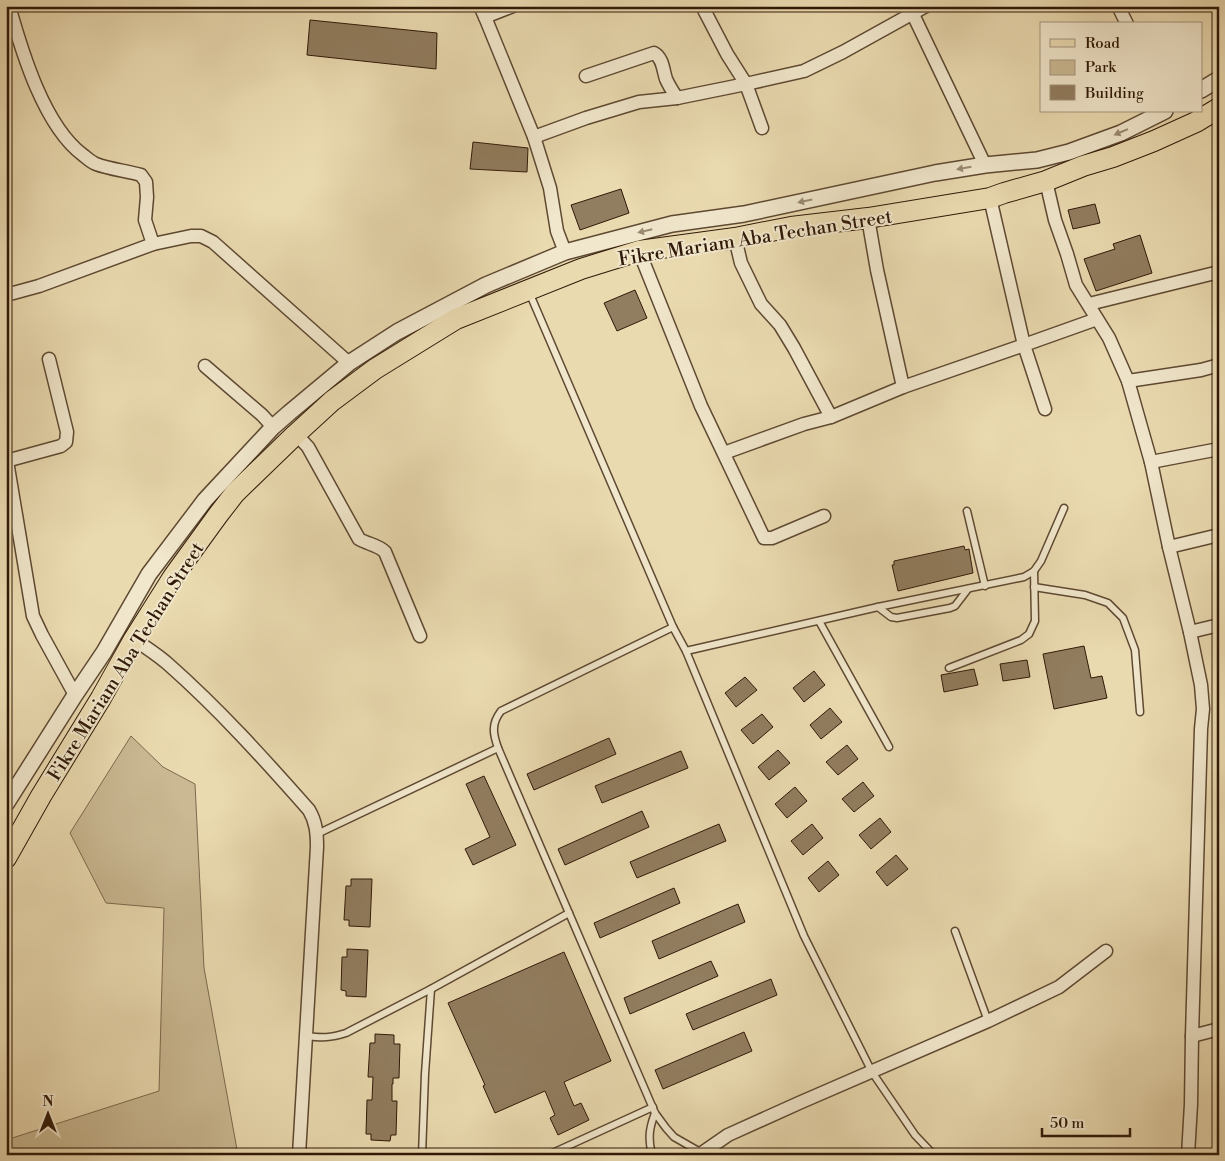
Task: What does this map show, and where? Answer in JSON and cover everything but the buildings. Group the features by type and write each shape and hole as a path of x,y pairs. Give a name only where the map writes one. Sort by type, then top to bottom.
{"main road":[{"name":"Fikre Mariam Aba Techan Street","path":"6,858 134,639 173,577 235,493 296,434 325,394 375,369 456,320 581,269 639,251 735,238 791,227 868,218 990,198 1114,157 1196,122 1219,108"}],"street":[{"path":"513,6 482,12 534,137 550,188 557,231 565,252"},
{"path":"702,6 727,54 746,84 762,128"},
{"path":"534,137 586,118 639,102 677,98 804,71 843,52 911,10 926,6"},
{"path":"1118,6 1126,22"},
{"path":"911,10 985,165"},
{"path":"9,14 46,110 63,136 78,152 95,164 141,174 146,182 145,220 153,244"},
{"path":"586,76 654,54 661,60 666,80 677,98"},
{"path":"1202,89 1219,79"},
{"path":"6,804 104,652 149,574 205,500 273,427 325,394 348,363 397,332 486,285 565,252 672,224 744,214 935,173 985,165 1037,160 1069,152 1121,133 1163,112"},
{"path":"1046,181 1055,220 1076,285 1109,338 1128,381 1151,462 1201,685 1203,710 1188,1155"},
{"path":"990,198 1024,345 1045,408"},
{"path":"868,218 877,270 903,387"},
{"path":"6,295 39,286 153,244 191,236 201,236 213,242 348,363"},
{"path":"735,238 741,263 761,304 780,325 831,417"},
{"path":"639,251 700,406 764,538 772,538 824,516"},
{"path":"1088,304 1219,272"},
{"path":"724,453 804,424 831,417 903,387 1097,319"},
{"path":"49,359 67,432 66,442 60,446 6,461 33,616 75,695"},
{"path":"1128,381 1201,370 1219,365"},
{"path":"205,366 262,415 273,427"},
{"path":"296,434 308,447 359,539 382,548 385,552 420,636"},
{"path":"1151,462 1219,450"},
{"path":"1169,547 1219,535"},
{"path":"1190,632 1219,625"},
{"path":"134,639 167,663 210,703 252,745 309,810 315,820 317,834 299,1155"},
{"path":"702,1154 728,1135 988,1021 1059,987 1106,951"},
{"path":"1192,1036 1219,1029"}],"lane":[{"path":"529,291 686,652 804,936 872,1072 915,1135 934,1155"},
{"path":"686,652 878,607 1024,577 1034,571 1041,561 1064,508"},
{"path":"967,511 985,586"},
{"path":"949,668 1021,640 1029,634 1035,621 1034,571"},
{"path":"1034,587 1085,595 1108,603 1123,618 1135,650 1140,712"},
{"path":"878,607 892,617 897,618 950,608 955,606 968,589"},
{"path":"819,621 889,746"},
{"path":"674,627 501,711 496,718 493,734 654,1110 674,1136 702,1154"},
{"path":"317,834 498,748"},
{"path":"306,1036 325,1038 346,1033 431,989 569,913"},
{"path":"955,931 988,1021"},
{"path":"422,1155 431,989"},
{"path":"548,1155 654,1110"},
{"path":"652,1155 649,1136 654,1110"}],"green space":[{"path":"131,736 163,767 195,784 204,968 238,1155 6,1155 6,1140 159,1091 164,908 106,903 70,833"}]}
